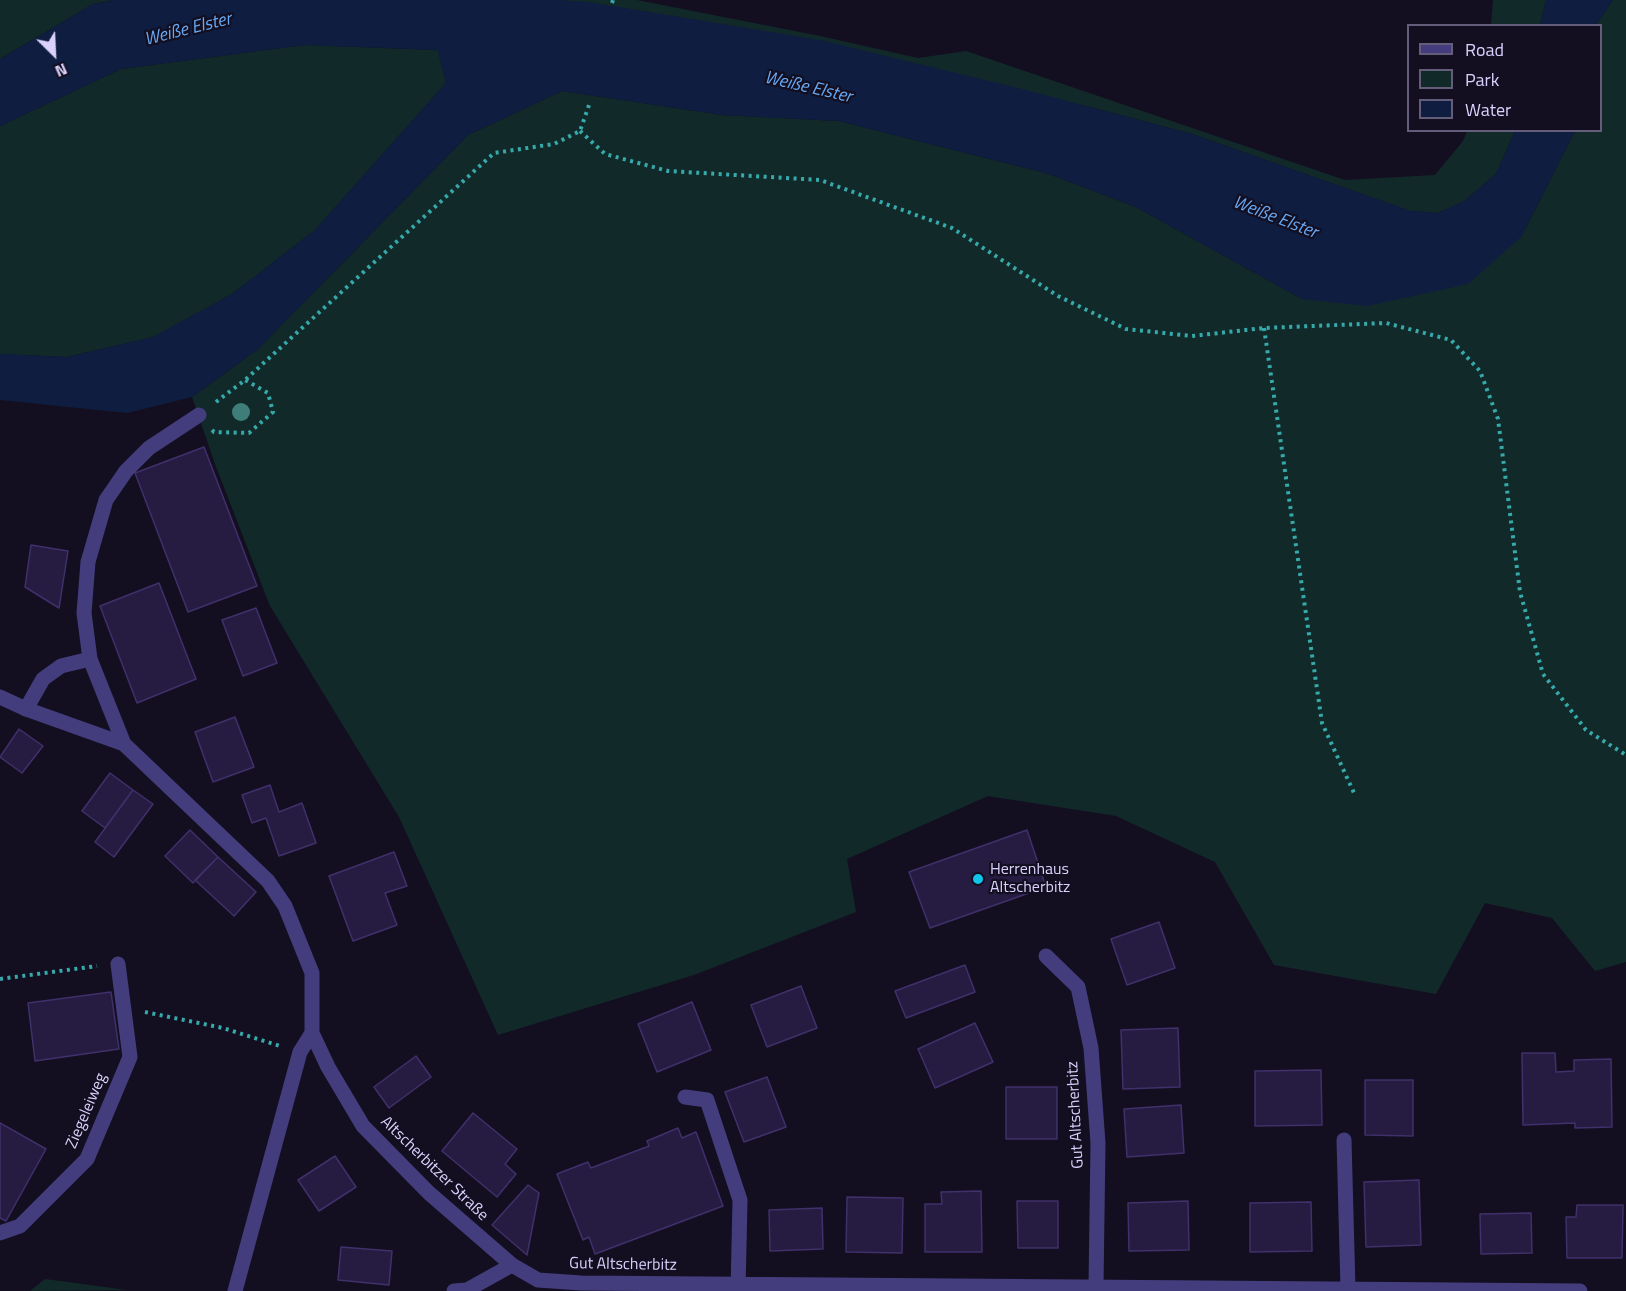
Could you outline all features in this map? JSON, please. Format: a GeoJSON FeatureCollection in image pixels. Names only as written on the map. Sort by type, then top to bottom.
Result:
{"type":"FeatureCollection","features":[{"type":"Feature","properties":{"kind":"street","name":"Altscherbitzer Straße"},"geometry":{"type":"LineString","coordinates":[[124,744],[90,659],[84,613],[88,562],[106,500],[126,471],[149,448],[199,415]]}},
{"type":"Feature","properties":{"kind":"street"},"geometry":{"type":"LineString","coordinates":[[26,709],[43,679],[61,666],[90,659]]}},
{"type":"Feature","properties":{"kind":"street","name":"Altscherbitzer Straße"},"geometry":{"type":"LineString","coordinates":[[0,697],[26,709],[124,744],[268,881],[285,906],[312,972],[312,1033],[328,1068],[363,1126],[429,1193],[512,1265]]}},
{"type":"Feature","properties":{"kind":"street","name":"Gut Altscherbitz"},"geometry":{"type":"LineString","coordinates":[[1046,956],[1078,987],[1091,1048],[1098,1143],[1096,1287]]}},
{"type":"Feature","properties":{"kind":"street","name":"Ziegeleiweg"},"geometry":{"type":"LineString","coordinates":[[0,1233],[20,1226],[87,1159],[130,1057],[118,964]]}},
{"type":"Feature","properties":{"kind":"street"},"geometry":{"type":"LineString","coordinates":[[235,1291],[300,1052],[312,1033]]}},
{"type":"Feature","properties":{"kind":"street"},"geometry":{"type":"LineString","coordinates":[[685,1097],[707,1100],[740,1200],[738,1288]]}},
{"type":"Feature","properties":{"kind":"street"},"geometry":{"type":"LineString","coordinates":[[1344,1140],[1348,1289]]}},
{"type":"Feature","properties":{"kind":"street"},"geometry":{"type":"LineString","coordinates":[[454,1291],[467,1290],[512,1265]]}},
{"type":"Feature","properties":{"kind":"street","name":"Gut Altscherbitz"},"geometry":{"type":"LineString","coordinates":[[512,1265],[538,1281],[738,1288],[1096,1287],[1580,1291]]}},
{"type":"Feature","properties":{"kind":"path"},"geometry":{"type":"LineString","coordinates":[[245,380],[268,393],[273,412],[249,434],[213,432],[199,415],[245,380],[494,153],[554,144],[580,131],[589,105]]}},
{"type":"Feature","properties":{"kind":"path"},"geometry":{"type":"LineString","coordinates":[[580,131],[605,154],[668,171],[820,180],[952,228],[1058,296],[1126,328],[1192,336],[1264,328],[1386,322],[1451,340],[1480,371],[1498,419],[1520,592],[1543,674],[1586,730],[1626,755]]}},
{"type":"Feature","properties":{"kind":"path"},"geometry":{"type":"LineString","coordinates":[[1264,328],[1322,723],[1354,793]]}},
{"type":"Feature","properties":{"kind":"path"},"geometry":{"type":"LineString","coordinates":[[0,979],[118,964]]}},
{"type":"Feature","properties":{"kind":"path"},"geometry":{"type":"LineString","coordinates":[[123,1007],[223,1028],[300,1052]]}},
{"type":"Feature","properties":{"kind":"green space"},"geometry":{"type":"Polygon","coordinates":[[[0,0],[114,0],[93,4],[0,59],[0,0]]]}},
{"type":"Feature","properties":{"kind":"green space"},"geometry":{"type":"Polygon","coordinates":[[[558,0],[637,0],[918,58],[966,51],[1345,180],[1435,175],[1463,141],[1467,132],[1515,132],[1496,174],[1463,202],[1438,213],[1410,211],[1192,134],[1086,106],[558,0]]]}},
{"type":"Feature","properties":{"kind":"green space"},"geometry":{"type":"Polygon","coordinates":[[[1493,0],[1546,0],[1540,24],[1491,24],[1493,0]]]}},
{"type":"Feature","properties":{"kind":"green space"},"geometry":{"type":"Polygon","coordinates":[[[1613,0],[1626,0],[1626,962],[1595,971],[1552,918],[1485,903],[1436,994],[1274,965],[1215,862],[1116,816],[988,796],[847,859],[856,912],[694,975],[498,1035],[399,817],[270,606],[215,464],[192,397],[258,349],[468,135],[562,91],[722,115],[839,121],[1049,174],[1136,207],[1302,299],[1521,237],[1574,132],[1602,132],[1602,24],[1597,24],[1613,0]]]}},
{"type":"Feature","properties":{"kind":"green space"},"geometry":{"type":"Polygon","coordinates":[[[304,45],[438,50],[446,83],[315,230],[232,294],[154,337],[67,357],[0,354],[0,126],[121,69],[304,45]]]}},
{"type":"Feature","properties":{"kind":"green space"},"geometry":{"type":"Polygon","coordinates":[[[45,1279],[127,1290],[30,1291],[45,1279]]]}},
{"type":"Feature","properties":{"kind":"water","name":"Weiße Elster"},"geometry":{"type":"Polygon","coordinates":[[[115,0],[558,0],[588,2],[820,40],[1018,88],[1192,134],[1411,211],[1438,213],[1463,202],[1496,174],[1515,132],[1574,132],[1521,237],[1468,284],[1367,306],[1302,299],[1136,207],[1049,174],[839,121],[722,115],[562,91],[468,135],[258,349],[192,397],[127,413],[0,400],[0,354],[67,357],[153,337],[232,294],[315,230],[446,83],[438,50],[304,45],[121,69],[0,126],[0,59],[93,4],[115,0]]]}},
{"type":"Feature","properties":{"kind":"water"},"geometry":{"type":"Polygon","coordinates":[[[1546,0],[1613,0],[1597,24],[1540,24],[1546,0]]]}},
{"type":"Feature","properties":{"kind":"building"},"geometry":{"type":"Polygon","coordinates":[[[204,447],[257,586],[188,612],[135,473],[204,447]]]}},
{"type":"Feature","properties":{"kind":"building"},"geometry":{"type":"Polygon","coordinates":[[[31,545],[68,551],[59,608],[25,587],[31,545]]]}},
{"type":"Feature","properties":{"kind":"building"},"geometry":{"type":"Polygon","coordinates":[[[159,583],[196,679],[137,703],[100,606],[159,583]]]}},
{"type":"Feature","properties":{"kind":"building"},"geometry":{"type":"Polygon","coordinates":[[[256,608],[277,663],[243,676],[222,620],[256,608]]]}},
{"type":"Feature","properties":{"kind":"building"},"geometry":{"type":"Polygon","coordinates":[[[235,717],[254,767],[213,782],[195,732],[235,717]]]}},
{"type":"Feature","properties":{"kind":"building"},"geometry":{"type":"Polygon","coordinates":[[[19,729],[43,746],[22,773],[0,757],[19,729]]]}},
{"type":"Feature","properties":{"kind":"building"},"geometry":{"type":"Polygon","coordinates":[[[110,773],[133,790],[105,828],[82,811],[110,773]]]}},
{"type":"Feature","properties":{"kind":"building"},"geometry":{"type":"Polygon","coordinates":[[[270,785],[279,812],[302,803],[316,843],[279,856],[266,818],[252,823],[242,795],[270,785]]]}},
{"type":"Feature","properties":{"kind":"building"},"geometry":{"type":"Polygon","coordinates":[[[133,790],[153,804],[114,857],[95,842],[133,790]]]}},
{"type":"Feature","properties":{"kind":"building"},"geometry":{"type":"Polygon","coordinates":[[[190,830],[218,857],[193,883],[165,856],[190,830]]]}},
{"type":"Feature","properties":{"kind":"building","name":"Herrenhaus Altscherbitz"},"geometry":{"type":"Polygon","coordinates":[[[1027,830],[1046,887],[930,928],[909,872],[1027,830]]]}},
{"type":"Feature","properties":{"kind":"building"},"geometry":{"type":"Polygon","coordinates":[[[394,852],[407,886],[385,893],[397,925],[353,941],[329,876],[394,852]]]}},
{"type":"Feature","properties":{"kind":"building"},"geometry":{"type":"Polygon","coordinates":[[[218,857],[256,892],[234,916],[195,880],[218,857]]]}},
{"type":"Feature","properties":{"kind":"building"},"geometry":{"type":"Polygon","coordinates":[[[1159,922],[1175,968],[1127,985],[1111,939],[1159,922]]]}},
{"type":"Feature","properties":{"kind":"building"},"geometry":{"type":"Polygon","coordinates":[[[965,965],[975,992],[906,1018],[895,991],[965,965]]]}},
{"type":"Feature","properties":{"kind":"building"},"geometry":{"type":"Polygon","coordinates":[[[801,986],[817,1028],[767,1047],[751,1005],[801,986]]]}},
{"type":"Feature","properties":{"kind":"building"},"geometry":{"type":"Polygon","coordinates":[[[111,992],[119,1049],[35,1061],[28,1003],[111,992]]]}},
{"type":"Feature","properties":{"kind":"building"},"geometry":{"type":"Polygon","coordinates":[[[692,1002],[711,1050],[657,1072],[638,1024],[692,1002]]]}},
{"type":"Feature","properties":{"kind":"building"},"geometry":{"type":"Polygon","coordinates":[[[975,1023],[993,1062],[935,1088],[918,1049],[975,1023]]]}},
{"type":"Feature","properties":{"kind":"building"},"geometry":{"type":"Polygon","coordinates":[[[1178,1028],[1180,1087],[1123,1089],[1121,1030],[1178,1028]]]}},
{"type":"Feature","properties":{"kind":"building"},"geometry":{"type":"Polygon","coordinates":[[[1522,1053],[1555,1053],[1556,1072],[1574,1071],[1574,1060],[1611,1059],[1612,1127],[1575,1128],[1575,1123],[1523,1125],[1522,1053]]]}},
{"type":"Feature","properties":{"kind":"building"},"geometry":{"type":"Polygon","coordinates":[[[416,1056],[431,1077],[389,1108],[374,1087],[416,1056]]]}},
{"type":"Feature","properties":{"kind":"building"},"geometry":{"type":"Polygon","coordinates":[[[1321,1070],[1322,1125],[1255,1126],[1255,1071],[1321,1070]]]}},
{"type":"Feature","properties":{"kind":"building"},"geometry":{"type":"Polygon","coordinates":[[[767,1077],[786,1127],[744,1142],[725,1092],[767,1077]]]}},
{"type":"Feature","properties":{"kind":"building"},"geometry":{"type":"Polygon","coordinates":[[[1365,1080],[1413,1080],[1413,1136],[1365,1135],[1365,1080]]]}},
{"type":"Feature","properties":{"kind":"building"},"geometry":{"type":"Polygon","coordinates":[[[1006,1087],[1057,1087],[1057,1139],[1006,1139],[1006,1087]]]}},
{"type":"Feature","properties":{"kind":"building"},"geometry":{"type":"Polygon","coordinates":[[[1181,1105],[1184,1153],[1127,1157],[1124,1109],[1181,1105]]]}},
{"type":"Feature","properties":{"kind":"building"},"geometry":{"type":"Polygon","coordinates":[[[473,1113],[517,1149],[505,1164],[516,1174],[497,1197],[442,1151],[473,1113]]]}},
{"type":"Feature","properties":{"kind":"building"},"geometry":{"type":"Polygon","coordinates":[[[0,1123],[46,1149],[6,1221],[0,1218],[0,1123]]]}},
{"type":"Feature","properties":{"kind":"building"},"geometry":{"type":"Polygon","coordinates":[[[678,1128],[682,1138],[696,1132],[723,1206],[595,1254],[589,1237],[583,1240],[557,1174],[588,1162],[591,1168],[649,1146],[647,1141],[678,1128]]]}},
{"type":"Feature","properties":{"kind":"building"},"geometry":{"type":"Polygon","coordinates":[[[335,1156],[356,1187],[319,1211],[298,1180],[335,1156]]]}},
{"type":"Feature","properties":{"kind":"building"},"geometry":{"type":"Polygon","coordinates":[[[1419,1180],[1421,1245],[1366,1247],[1364,1182],[1419,1180]]]}},
{"type":"Feature","properties":{"kind":"building"},"geometry":{"type":"Polygon","coordinates":[[[528,1185],[539,1193],[527,1255],[492,1225],[528,1185]]]}},
{"type":"Feature","properties":{"kind":"building"},"geometry":{"type":"Polygon","coordinates":[[[981,1191],[982,1252],[925,1252],[925,1204],[942,1204],[941,1192],[981,1191]]]}},
{"type":"Feature","properties":{"kind":"building"},"geometry":{"type":"Polygon","coordinates":[[[847,1197],[903,1198],[902,1253],[846,1252],[847,1197]]]}},
{"type":"Feature","properties":{"kind":"building"},"geometry":{"type":"Polygon","coordinates":[[[1017,1201],[1058,1201],[1058,1248],[1018,1248],[1017,1201]]]}},
{"type":"Feature","properties":{"kind":"building"},"geometry":{"type":"Polygon","coordinates":[[[1188,1201],[1189,1250],[1129,1251],[1128,1203],[1188,1201]]]}},
{"type":"Feature","properties":{"kind":"building"},"geometry":{"type":"Polygon","coordinates":[[[1311,1202],[1312,1251],[1250,1252],[1250,1203],[1311,1202]]]}},
{"type":"Feature","properties":{"kind":"building"},"geometry":{"type":"Polygon","coordinates":[[[1577,1205],[1623,1205],[1622,1258],[1567,1258],[1566,1217],[1576,1217],[1577,1205]]]}},
{"type":"Feature","properties":{"kind":"building"},"geometry":{"type":"Polygon","coordinates":[[[822,1208],[823,1249],[770,1251],[769,1210],[822,1208]]]}},
{"type":"Feature","properties":{"kind":"building"},"geometry":{"type":"Polygon","coordinates":[[[1531,1213],[1532,1253],[1481,1254],[1480,1214],[1531,1213]]]}},
{"type":"Feature","properties":{"kind":"building"},"geometry":{"type":"Polygon","coordinates":[[[341,1247],[392,1251],[389,1285],[338,1280],[341,1247]]]}},
{"type":"Feature","properties":{"kind":"place","name":"Herrenhaus Altscherbitz"},"geometry":{"type":"Point","coordinates":[978,879]}}]}
